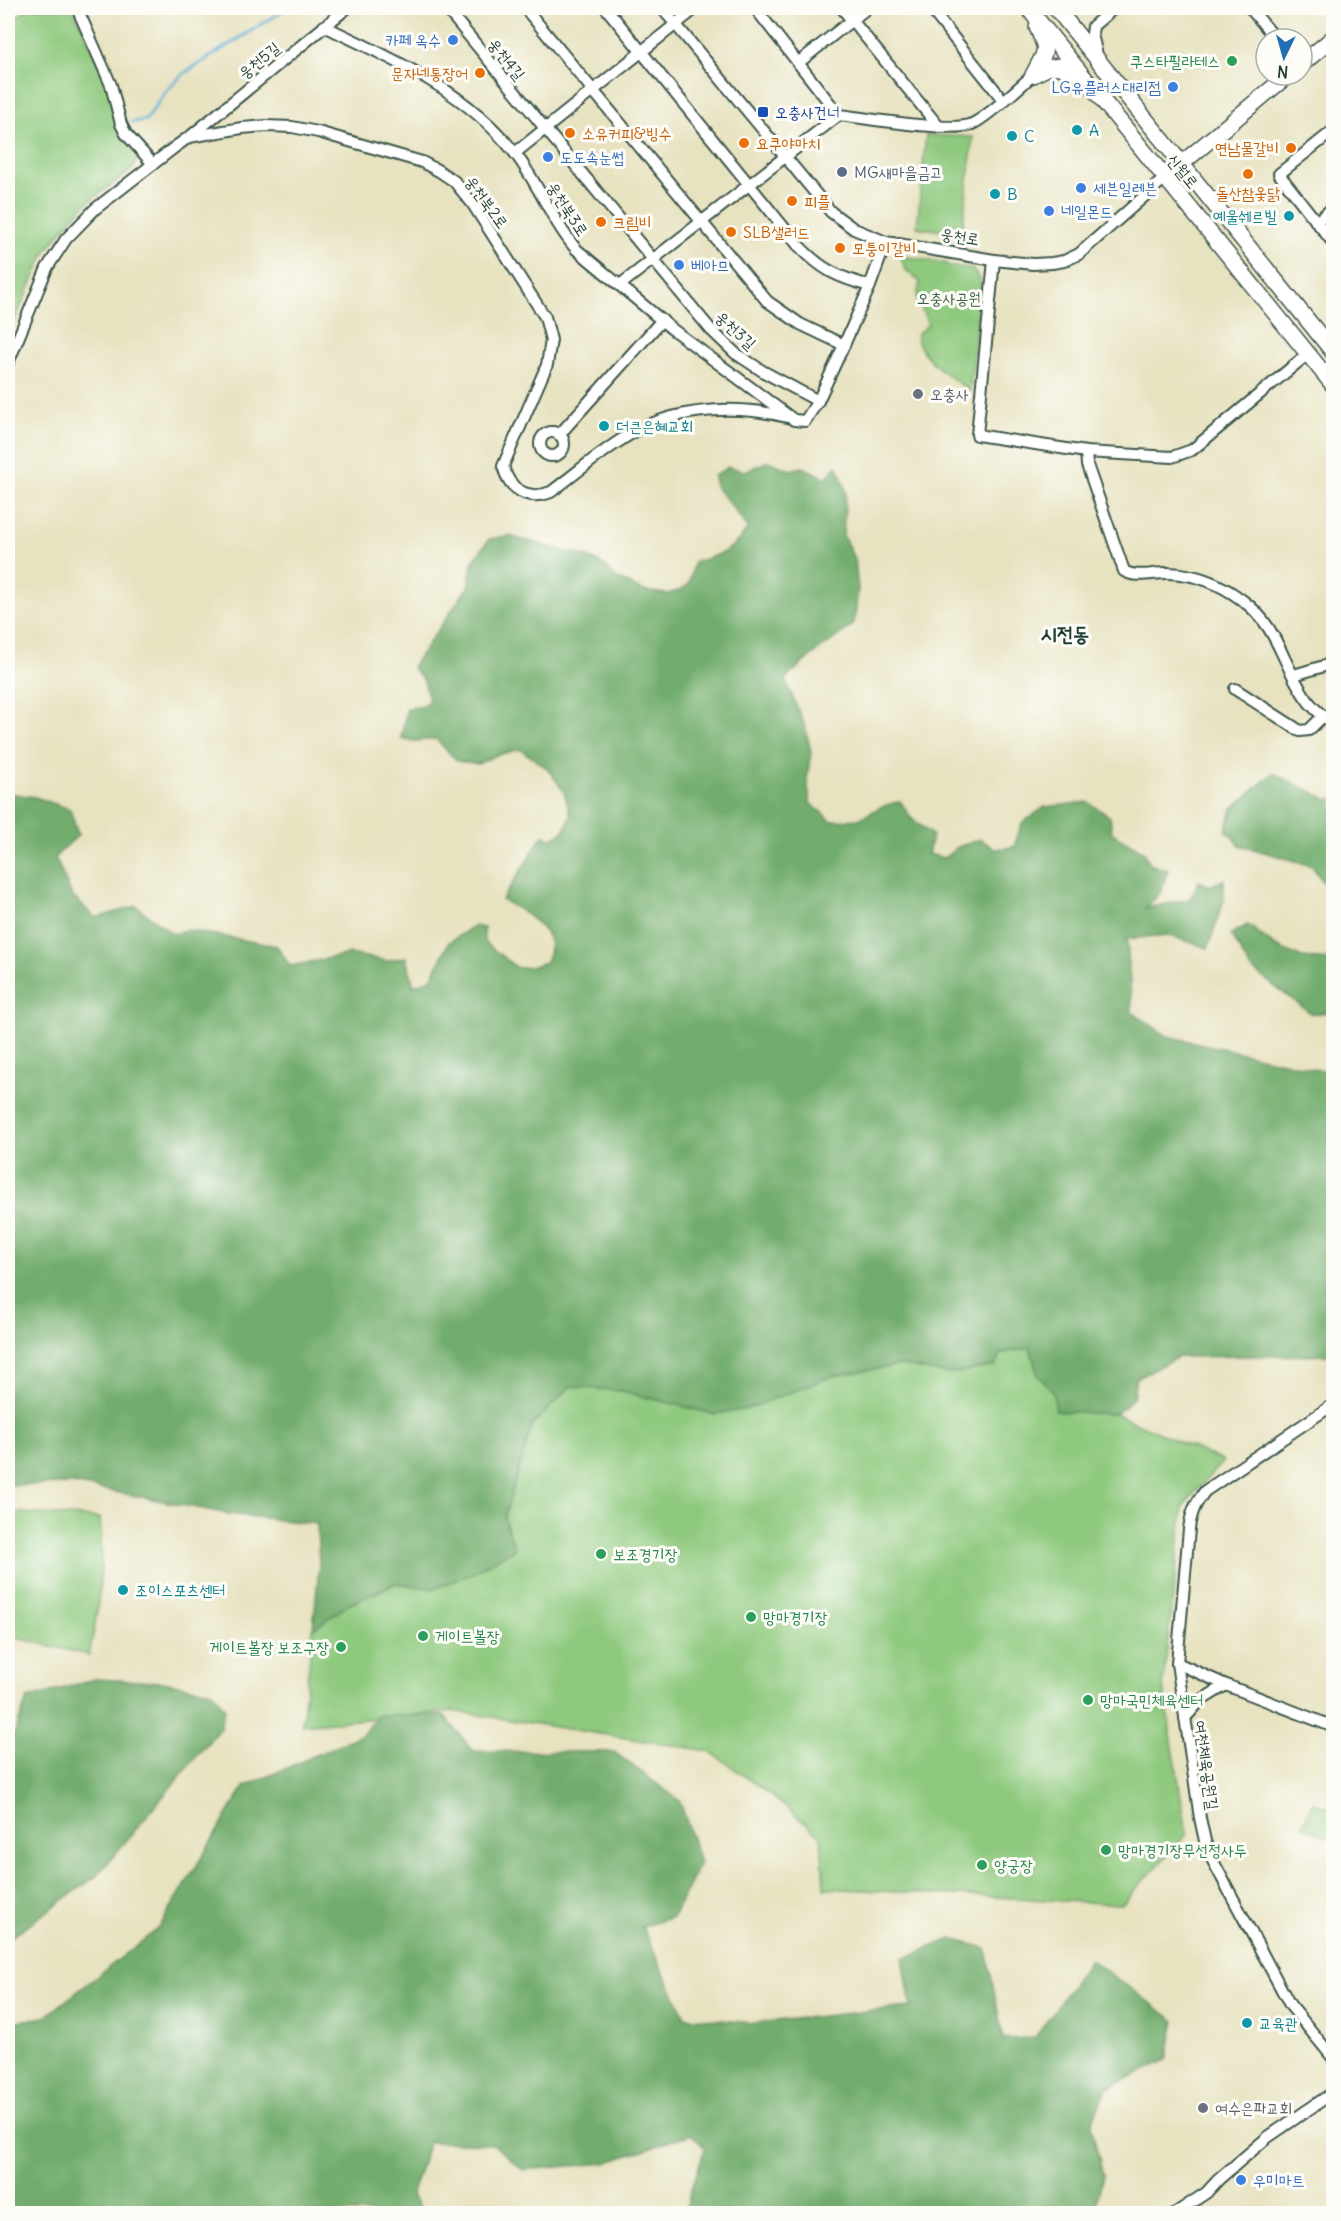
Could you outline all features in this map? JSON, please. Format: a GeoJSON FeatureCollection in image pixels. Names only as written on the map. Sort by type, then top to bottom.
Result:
{"type":"FeatureCollection","features":[{"type":"Feature","properties":{"kind":"street"},"geometry":{"type":"LineString","coordinates":[[77,8],[111,85],[121,124],[126,134],[153,164]]}},
{"type":"Feature","properties":{"kind":"street","name":"웅천5길"},"geometry":{"type":"LineString","coordinates":[[189,137],[347,8]]}},
{"type":"Feature","properties":{"kind":"street","name":"웅천4길"},"geometry":{"type":"LineString","coordinates":[[446,8],[545,129]]}},
{"type":"Feature","properties":{"kind":"street"},"geometry":{"type":"LineString","coordinates":[[525,8],[766,301],[800,324],[844,345]]}},
{"type":"Feature","properties":{"kind":"street"},"geometry":{"type":"LineString","coordinates":[[606,8],[749,186],[812,260],[841,278],[870,286]]}},
{"type":"Feature","properties":{"kind":"street","name":"웅천로"},"geometry":{"type":"LineString","coordinates":[[662,8],[785,158],[831,212],[842,221],[886,242],[994,260],[1043,264],[1073,257],[1274,87]]}},
{"type":"Feature","properties":{"kind":"street"},"geometry":{"type":"LineString","coordinates":[[515,153],[696,8]]}},
{"type":"Feature","properties":{"kind":"street"},"geometry":{"type":"LineString","coordinates":[[754,8],[839,115],[951,128],[971,125],[1033,75],[1047,68],[1060,66],[1103,98]]}},
{"type":"Feature","properties":{"kind":"street"},"geometry":{"type":"LineString","coordinates":[[842,8],[939,127]]}},
{"type":"Feature","properties":{"kind":"street"},"geometry":{"type":"LineString","coordinates":[[798,63],[867,8]]}},
{"type":"Feature","properties":{"kind":"street"},"geometry":{"type":"LineString","coordinates":[[930,8],[1003,100]]}},
{"type":"Feature","properties":{"kind":"street"},"geometry":{"type":"LineString","coordinates":[[1028,8],[1046,47],[1044,56],[1033,75]]}},
{"type":"Feature","properties":{"kind":"street","name":"신월로"},"geometry":{"type":"LineString","coordinates":[[1028,8],[1334,386]]}},
{"type":"Feature","properties":{"kind":"street","name":"신월로"},"geometry":{"type":"LineString","coordinates":[[1056,8],[1334,354]]}},
{"type":"Feature","properties":{"kind":"street"},"geometry":{"type":"LineString","coordinates":[[1097,58],[1092,34],[1093,26],[1114,8]]}},
{"type":"Feature","properties":{"kind":"street"},"geometry":{"type":"LineString","coordinates":[[1250,8],[1266,27]]}},
{"type":"Feature","properties":{"kind":"street","name":"웅천북3로"},"geometry":{"type":"LineString","coordinates":[[324,26],[432,80],[455,95],[495,131],[515,153],[563,234],[576,249],[662,320],[788,417]]}},
{"type":"Feature","properties":{"kind":"street"},"geometry":{"type":"LineString","coordinates":[[1314,54],[1334,37]]}},
{"type":"Feature","properties":{"kind":"street"},"geometry":{"type":"LineString","coordinates":[[620,285],[839,115]]}},
{"type":"Feature","properties":{"kind":"street","name":"웅천북2로"},"geometry":{"type":"LineString","coordinates":[[8,363],[54,255],[95,208],[189,137],[266,126],[292,127],[422,162],[439,171],[464,192],[545,317],[550,348],[547,364],[503,466],[509,484],[519,490],[542,495],[551,492],[634,432],[653,423],[677,416],[705,411],[765,411],[788,417]]}},
{"type":"Feature","properties":{"kind":"street","name":"웅천3길"},"geometry":{"type":"LineString","coordinates":[[545,129],[711,330],[735,353],[764,372],[818,401]]}},
{"type":"Feature","properties":{"kind":"street"},"geometry":{"type":"LineString","coordinates":[[1334,130],[1279,174],[1334,244]]}},
{"type":"Feature","properties":{"kind":"street"},"geometry":{"type":"LineString","coordinates":[[1316,222],[1334,207]]}},
{"type":"Feature","properties":{"kind":"street"},"geometry":{"type":"LineString","coordinates":[[788,417],[798,422],[805,421],[818,401],[870,286],[886,242]]}},
{"type":"Feature","properties":{"kind":"street"},"geometry":{"type":"LineString","coordinates":[[994,260],[977,435],[1086,452],[1181,456],[1192,450],[1309,353]]}},
{"type":"Feature","properties":{"kind":"street"},"geometry":{"type":"LineString","coordinates":[[560,435],[662,320]]}},
{"type":"Feature","properties":{"kind":"street"},"geometry":{"type":"LineString","coordinates":[[735,411],[749,402],[750,393],[746,385]]}},
{"type":"Feature","properties":{"kind":"street"},"geometry":{"type":"LineString","coordinates":[[1086,452],[1087,465],[1124,571],[1132,575],[1167,573],[1187,575],[1231,592],[1250,606],[1269,626],[1306,698],[1334,724]]}},
{"type":"Feature","properties":{"kind":"street"},"geometry":{"type":"LineString","coordinates":[[1294,675],[1334,663]]}},
{"type":"Feature","properties":{"kind":"street"},"geometry":{"type":"LineString","coordinates":[[1235,689],[1300,731],[1309,730],[1323,716]]}},
{"type":"Feature","properties":{"kind":"street","name":"여천체육공원길"},"geometry":{"type":"LineString","coordinates":[[1334,1404],[1205,1491],[1196,1503],[1191,1513],[1189,1529],[1177,1663],[1205,1841],[1213,1861],[1290,2005],[1334,2059]]}},
{"type":"Feature","properties":{"kind":"street"},"geometry":{"type":"LineString","coordinates":[[1177,1663],[1226,1685],[1334,1726]]}},
{"type":"Feature","properties":{"kind":"street"},"geometry":{"type":"LineString","coordinates":[[1185,1718],[1200,1701],[1226,1685]]}},
{"type":"Feature","properties":{"kind":"street"},"geometry":{"type":"LineString","coordinates":[[1174,2214],[1206,2193],[1268,2137],[1334,2092]]}},
{"type":"Feature","properties":{"kind":"green space"},"geometry":{"type":"Polygon","coordinates":[[[29,8],[71,8],[80,22],[138,154],[133,169],[88,202],[46,251],[8,335],[8,24],[29,8]]]}},
{"type":"Feature","properties":{"kind":"green space"},"geometry":{"type":"Polygon","coordinates":[[[926,135],[973,137],[962,234],[917,227],[926,135]]]}},
{"type":"Feature","properties":{"kind":"green space","name":"오충사공원"},"geometry":{"type":"Polygon","coordinates":[[[901,256],[945,263],[950,267],[971,268],[981,281],[970,391],[937,366],[922,350],[917,334],[928,325],[917,297],[920,282],[905,269],[901,256]]]}},
{"type":"Feature","properties":{"kind":"green space"},"geometry":{"type":"Polygon","coordinates":[[[768,461],[790,470],[803,467],[826,478],[837,465],[846,490],[843,535],[855,561],[858,589],[854,624],[785,679],[805,726],[811,752],[807,778],[810,803],[832,821],[859,819],[881,807],[900,801],[911,818],[932,835],[928,854],[944,858],[958,847],[981,839],[994,849],[1014,847],[1022,823],[1045,807],[1088,802],[1110,817],[1112,833],[1144,852],[1151,865],[1168,870],[1160,893],[1146,908],[1190,899],[1199,881],[1210,886],[1224,880],[1224,900],[1208,948],[1167,935],[1127,939],[1132,1012],[1167,1036],[1318,1070],[1333,1070],[1333,1355],[1178,1357],[1136,1378],[1133,1398],[1116,1414],[1056,1411],[1053,1391],[1038,1375],[1030,1347],[1000,1354],[995,1366],[948,1374],[900,1365],[832,1376],[747,1409],[714,1414],[622,1391],[571,1386],[532,1425],[504,1518],[515,1549],[469,1575],[434,1589],[396,1583],[348,1605],[313,1629],[319,1566],[317,1524],[229,1514],[74,1484],[8,1485],[8,793],[35,797],[70,809],[78,835],[55,857],[72,896],[96,918],[136,906],[173,934],[187,930],[277,946],[290,966],[350,954],[387,961],[406,957],[414,986],[431,979],[449,942],[474,926],[484,928],[484,942],[517,968],[531,967],[546,962],[550,948],[546,933],[533,919],[502,900],[543,835],[550,839],[563,832],[571,816],[564,792],[548,769],[520,749],[494,756],[478,764],[457,761],[436,739],[413,741],[401,738],[407,708],[421,707],[429,700],[424,681],[412,667],[468,587],[472,563],[489,539],[509,536],[588,557],[604,565],[616,578],[643,591],[667,594],[681,590],[689,584],[694,562],[725,551],[737,542],[748,528],[716,488],[714,476],[728,467],[745,471],[768,461]]]}},
{"type":"Feature","properties":{"kind":"green space"},"geometry":{"type":"Polygon","coordinates":[[[1273,773],[1329,800],[1333,798],[1333,896],[1312,866],[1240,845],[1226,830],[1232,809],[1273,773]]]}},
{"type":"Feature","properties":{"kind":"green space"},"geometry":{"type":"Polygon","coordinates":[[[1248,925],[1274,945],[1302,958],[1333,960],[1333,1012],[1312,1014],[1250,968],[1231,934],[1248,925]]]}},
{"type":"Feature","properties":{"kind":"green space","name":"망마경기장"},"geometry":{"type":"Polygon","coordinates":[[[1030,1347],[1038,1375],[1053,1391],[1057,1411],[1116,1414],[1223,1461],[1183,1506],[1163,1685],[1187,1834],[1122,1904],[824,1888],[821,1836],[763,1789],[709,1751],[453,1711],[302,1725],[313,1629],[348,1605],[396,1583],[434,1589],[504,1519],[532,1425],[571,1386],[622,1391],[714,1414],[747,1409],[832,1376],[900,1365],[948,1374],[995,1366],[1000,1354],[1030,1347]]]}},
{"type":"Feature","properties":{"kind":"green space"},"geometry":{"type":"Polygon","coordinates":[[[8,1512],[100,1518],[100,1587],[89,1655],[8,1636],[8,1512]]]}},
{"type":"Feature","properties":{"kind":"green space"},"geometry":{"type":"Polygon","coordinates":[[[94,1679],[162,1682],[212,1691],[225,1709],[220,1728],[97,1876],[8,1939],[8,1744],[27,1699],[94,1679]]]}},
{"type":"Feature","properties":{"kind":"green space"},"geometry":{"type":"Polygon","coordinates":[[[377,1715],[444,1715],[473,1751],[614,1752],[680,1801],[700,1863],[673,1917],[642,1927],[685,2017],[755,2023],[911,2007],[903,1958],[951,1939],[986,1948],[1003,2039],[1035,2038],[1090,1959],[1175,2021],[1167,2060],[1106,2089],[1091,2126],[1103,2175],[1094,2213],[684,2213],[705,2148],[691,2134],[605,2163],[523,2170],[493,2144],[429,2142],[411,2196],[424,2213],[8,2213],[8,2023],[45,2017],[159,1928],[244,1787],[363,1734],[377,1715]]]}},
{"type":"Feature","properties":{"kind":"green space"},"geometry":{"type":"Polygon","coordinates":[[[1313,1802],[1333,1810],[1333,1823],[1328,1837],[1302,1826],[1313,1802]]]}},
{"type":"Feature","properties":{"kind":"waterway"},"geometry":{"type":"LineString","coordinates":[[132,122],[146,120],[166,91],[183,74],[287,8]]}},
{"type":"Feature","properties":{"kind":"place","name":"카페 옥수"},"geometry":{"type":"Point","coordinates":[453,40]}},
{"type":"Feature","properties":{"kind":"place","name":"쿠스타필라테스"},"geometry":{"type":"Point","coordinates":[1232,61]}},
{"type":"Feature","properties":{"kind":"place","name":"문자네통장어"},"geometry":{"type":"Point","coordinates":[480,73]}},
{"type":"Feature","properties":{"kind":"place","name":"LG유플러스대리점"},"geometry":{"type":"Point","coordinates":[1173,87]}},
{"type":"Feature","properties":{"kind":"place","name":"오충사건너"},"geometry":{"type":"Point","coordinates":[763,112]}},
{"type":"Feature","properties":{"kind":"place","name":"A"},"geometry":{"type":"Point","coordinates":[1077,130]}},
{"type":"Feature","properties":{"kind":"place","name":"소유커피&빙수"},"geometry":{"type":"Point","coordinates":[570,133]}},
{"type":"Feature","properties":{"kind":"place","name":"C"},"geometry":{"type":"Point","coordinates":[1012,136]}},
{"type":"Feature","properties":{"kind":"place","name":"요쿠야마치"},"geometry":{"type":"Point","coordinates":[744,143]}},
{"type":"Feature","properties":{"kind":"place","name":"연남물갈비"},"geometry":{"type":"Point","coordinates":[1291,148]}},
{"type":"Feature","properties":{"kind":"place","name":"도도속눈썹"},"geometry":{"type":"Point","coordinates":[548,157]}},
{"type":"Feature","properties":{"kind":"place","name":"MG새마을금고"},"geometry":{"type":"Point","coordinates":[842,172]}},
{"type":"Feature","properties":{"kind":"place","name":"돌산참옻닭"},"geometry":{"type":"Point","coordinates":[1248,174]}},
{"type":"Feature","properties":{"kind":"place","name":"세븐일레븐"},"geometry":{"type":"Point","coordinates":[1081,188]}},
{"type":"Feature","properties":{"kind":"place","name":"B"},"geometry":{"type":"Point","coordinates":[995,194]}},
{"type":"Feature","properties":{"kind":"place","name":"피플"},"geometry":{"type":"Point","coordinates":[792,201]}},
{"type":"Feature","properties":{"kind":"place","name":"네일몬드"},"geometry":{"type":"Point","coordinates":[1049,211]}},
{"type":"Feature","properties":{"kind":"place","name":"예울쉐르빌"},"geometry":{"type":"Point","coordinates":[1289,216]}},
{"type":"Feature","properties":{"kind":"place","name":"크림비"},"geometry":{"type":"Point","coordinates":[601,222]}},
{"type":"Feature","properties":{"kind":"place","name":"SLB샐러드"},"geometry":{"type":"Point","coordinates":[731,232]}},
{"type":"Feature","properties":{"kind":"place","name":"모퉁이갈비"},"geometry":{"type":"Point","coordinates":[840,248]}},
{"type":"Feature","properties":{"kind":"place","name":"베아므"},"geometry":{"type":"Point","coordinates":[679,265]}},
{"type":"Feature","properties":{"kind":"place","name":"오충사"},"geometry":{"type":"Point","coordinates":[918,394]}},
{"type":"Feature","properties":{"kind":"place","name":"더큰은혜교회"},"geometry":{"type":"Point","coordinates":[604,426]}},
{"type":"Feature","properties":{"kind":"place","name":"보조경기장"},"geometry":{"type":"Point","coordinates":[601,1554]}},
{"type":"Feature","properties":{"kind":"place","name":"조이스포츠센터"},"geometry":{"type":"Point","coordinates":[123,1590]}},
{"type":"Feature","properties":{"kind":"place","name":"망마경기장"},"geometry":{"type":"Point","coordinates":[751,1617]}},
{"type":"Feature","properties":{"kind":"place","name":"게이트볼장"},"geometry":{"type":"Point","coordinates":[423,1636]}},
{"type":"Feature","properties":{"kind":"place","name":"게이트볼장 보조구장"},"geometry":{"type":"Point","coordinates":[341,1647]}},
{"type":"Feature","properties":{"kind":"place","name":"망마국민체육센터"},"geometry":{"type":"Point","coordinates":[1088,1700]}},
{"type":"Feature","properties":{"kind":"place","name":"망마경기장무선정사두"},"geometry":{"type":"Point","coordinates":[1106,1850]}},
{"type":"Feature","properties":{"kind":"place","name":"양궁장"},"geometry":{"type":"Point","coordinates":[982,1865]}},
{"type":"Feature","properties":{"kind":"place","name":"교육관"},"geometry":{"type":"Point","coordinates":[1247,2023]}},
{"type":"Feature","properties":{"kind":"place","name":"여수은파교회"},"geometry":{"type":"Point","coordinates":[1203,2108]}},
{"type":"Feature","properties":{"kind":"place","name":"우미마트"},"geometry":{"type":"Point","coordinates":[1241,2180]}},
{"type":"Feature","properties":{"kind":"district","name":"시전동"},"geometry":{"type":"Point","coordinates":[1065,634]}}]}
